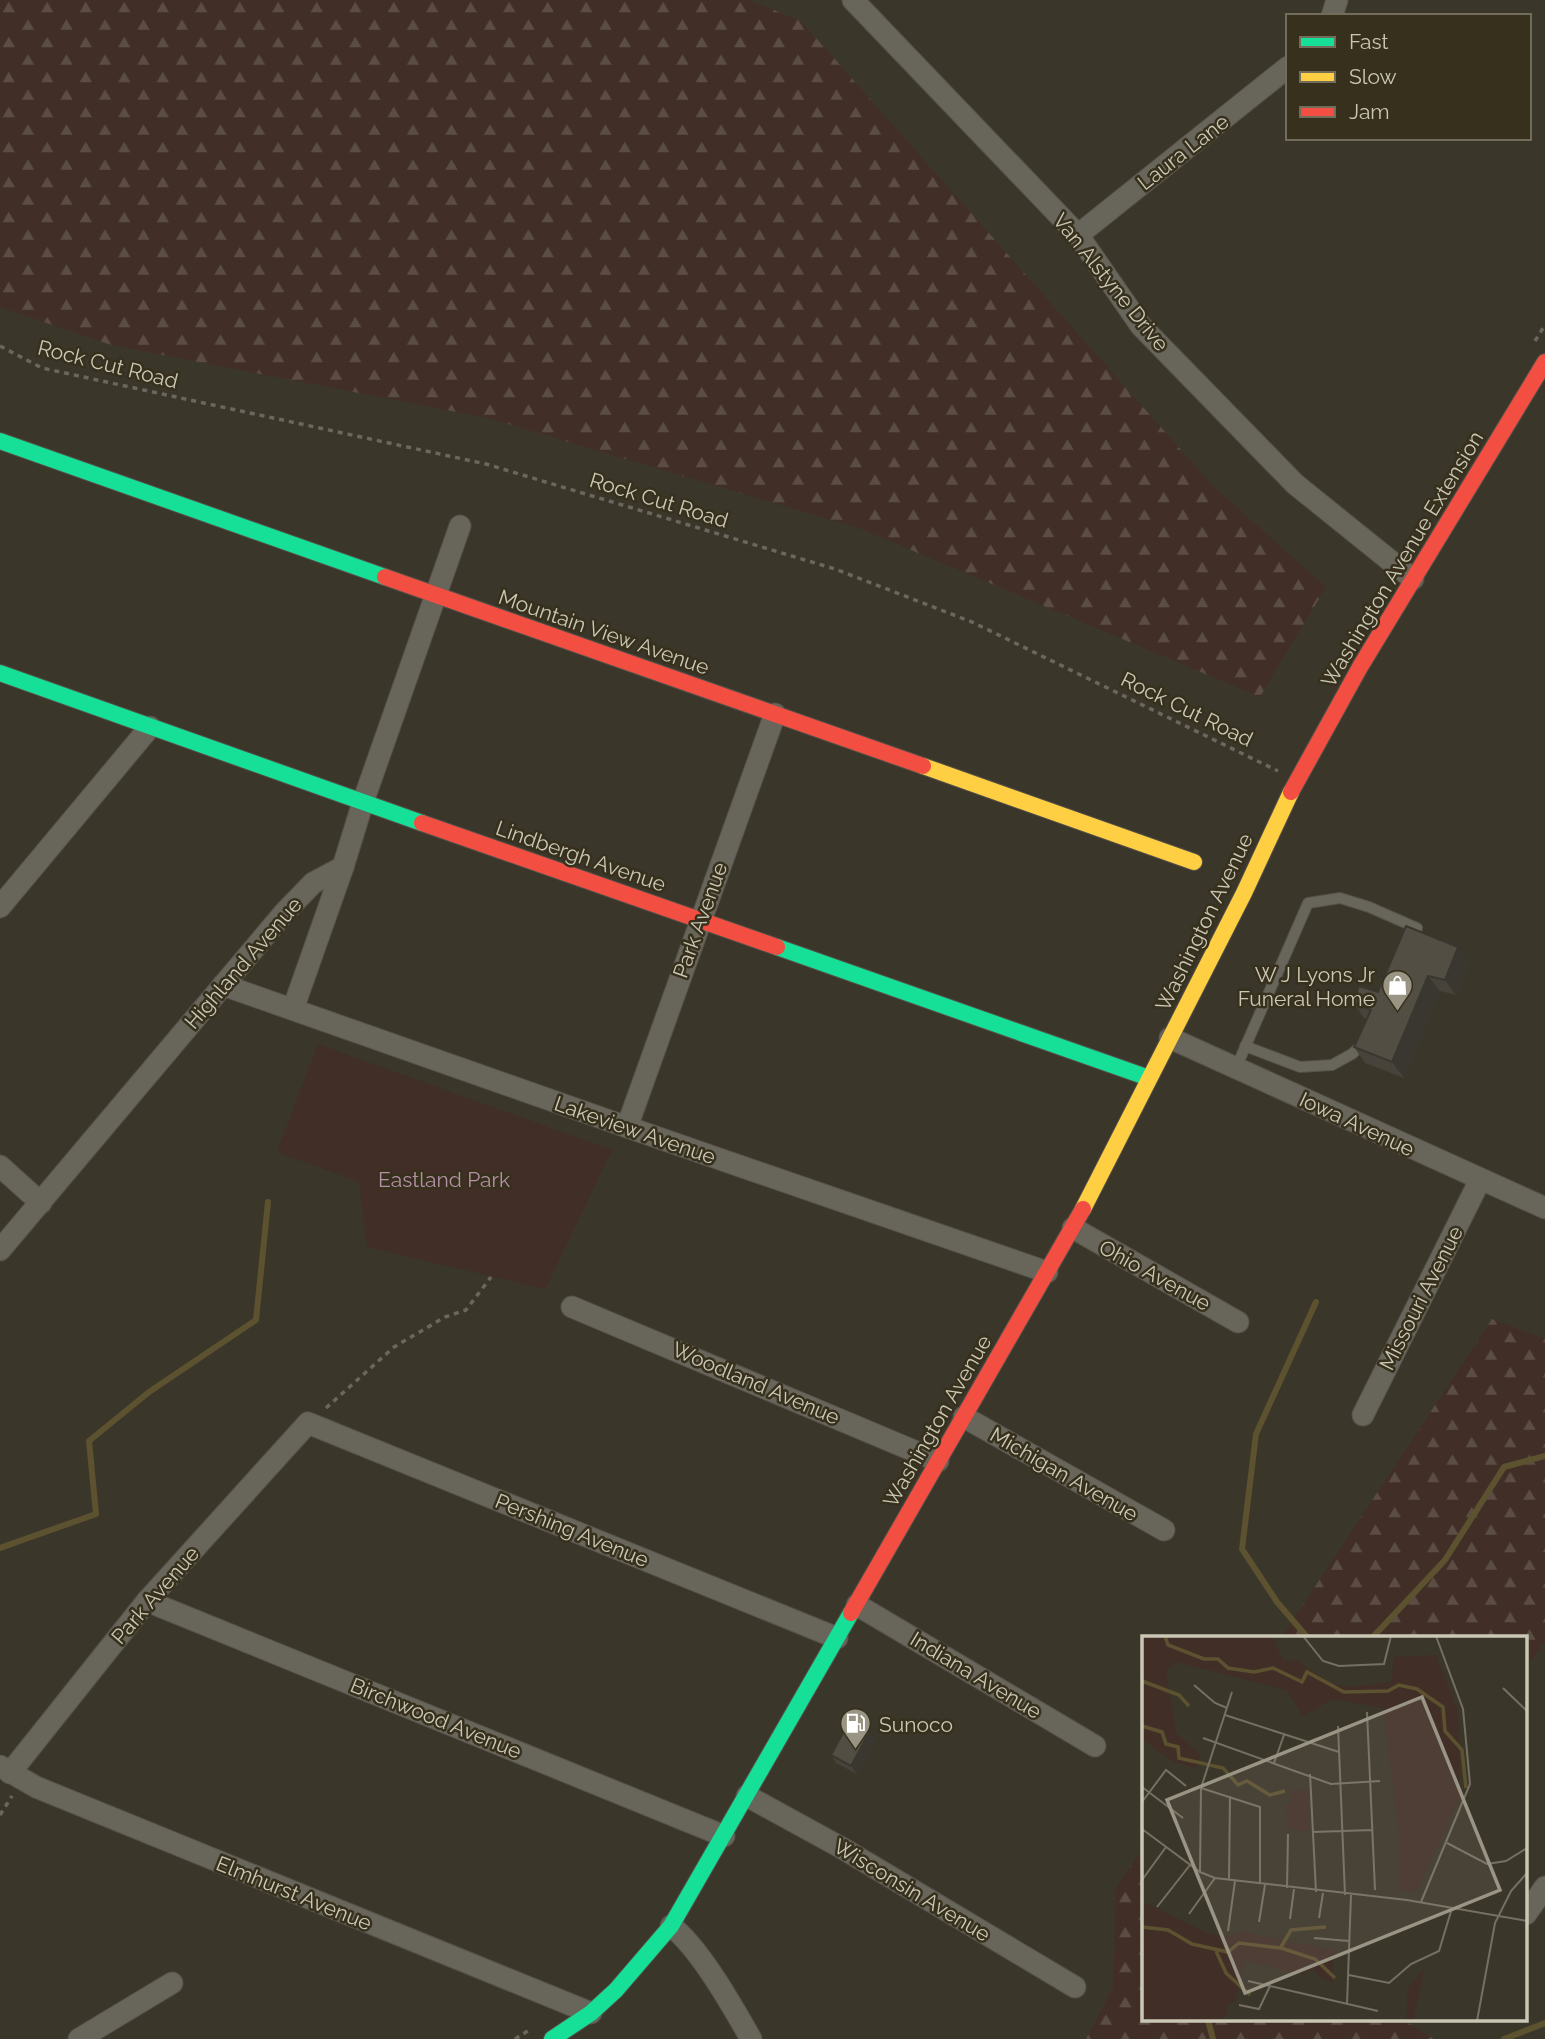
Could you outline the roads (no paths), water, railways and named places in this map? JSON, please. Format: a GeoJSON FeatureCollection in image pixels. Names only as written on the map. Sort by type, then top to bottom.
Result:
{"type":"FeatureCollection","features":[{"type":"Feature","properties":{"kind":"street","name":"Van Alstyne Drive"},"geometry":{"type":"LineString","coordinates":[[853,0],[1077,235],[1141,326],[1295,484],[1412,579]]}},
{"type":"Feature","properties":{"kind":"street","name":"Laura Lane"},"geometry":{"type":"LineString","coordinates":[[1077,235],[1286,70]]}},
{"type":"Feature","properties":{"kind":"street","name":"Washington Avenue Extension"},"geometry":{"type":"LineString","coordinates":[[1297,780],[1412,579],[1539,386],[1545,362]]}},
{"type":"Feature","properties":{"kind":"street","name":"Mountain View Avenue"},"geometry":{"type":"LineString","coordinates":[[0,441],[1194,862]]}},
{"type":"Feature","properties":{"kind":"street"},"geometry":{"type":"LineString","coordinates":[[293,1009],[460,526]]}},
{"type":"Feature","properties":{"kind":"street","name":"Lindbergh Avenue"},"geometry":{"type":"LineString","coordinates":[[0,673],[1149,1078]]}},
{"type":"Feature","properties":{"kind":"street","name":"Park Avenue"},"geometry":{"type":"LineString","coordinates":[[626,1127],[775,714]]}},
{"type":"Feature","properties":{"kind":"street"},"geometry":{"type":"LineString","coordinates":[[0,907],[150,727]]}},
{"type":"Feature","properties":{"kind":"street","name":"Washington Avenue"},"geometry":{"type":"LineString","coordinates":[[552,2039],[591,2013],[616,1990],[671,1926],[1073,1228],[1244,893],[1297,780]]}},
{"type":"Feature","properties":{"kind":"street","name":"Highland Avenue"},"geometry":{"type":"LineString","coordinates":[[0,1250],[284,913],[313,883],[343,867]]}},
{"type":"Feature","properties":{"kind":"street","name":"Lakeview Avenue"},"geometry":{"type":"LineString","coordinates":[[223,985],[1047,1272]]}},
{"type":"Feature","properties":{"kind":"street","name":"Iowa Avenue"},"geometry":{"type":"LineString","coordinates":[[1170,1038],[1545,1208]]}},
{"type":"Feature","properties":{"kind":"street"},"geometry":{"type":"LineString","coordinates":[[0,1166],[41,1203]]}},
{"type":"Feature","properties":{"kind":"street","name":"Missouri Avenue"},"geometry":{"type":"LineString","coordinates":[[1363,1415],[1480,1180]]}},
{"type":"Feature","properties":{"kind":"street","name":"Ohio Avenue"},"geometry":{"type":"LineString","coordinates":[[1073,1228],[1238,1322]]}},
{"type":"Feature","properties":{"kind":"street","name":"Woodland Avenue"},"geometry":{"type":"LineString","coordinates":[[572,1307],[938,1461]]}},
{"type":"Feature","properties":{"kind":"street","name":"Michigan Avenue"},"geometry":{"type":"LineString","coordinates":[[964,1417],[1164,1530]]}},
{"type":"Feature","properties":{"kind":"street","name":"Park Avenue"},"geometry":{"type":"LineString","coordinates":[[5,1769],[147,1601],[308,1423]]}},
{"type":"Feature","properties":{"kind":"street","name":"Pershing Avenue"},"geometry":{"type":"LineString","coordinates":[[308,1423],[837,1638]]}},
{"type":"Feature","properties":{"kind":"street","name":"Birchwood Avenue"},"geometry":{"type":"LineString","coordinates":[[147,1601],[724,1836]]}},
{"type":"Feature","properties":{"kind":"street","name":"Indiana Avenue"},"geometry":{"type":"LineString","coordinates":[[857,1605],[1095,1746]]}},
{"type":"Feature","properties":{"kind":"street","name":"Elmhurst Avenue"},"geometry":{"type":"LineString","coordinates":[[5,1769],[36,1787],[591,2013]]}},
{"type":"Feature","properties":{"kind":"street","name":"Wisconsin Avenue"},"geometry":{"type":"LineString","coordinates":[[747,1796],[842,1848],[1075,1987]]}},
{"type":"Feature","properties":{"kind":"street"},"geometry":{"type":"LineString","coordinates":[[1528,1911],[1545,1887]]}},
{"type":"Feature","properties":{"kind":"street"},"geometry":{"type":"LineString","coordinates":[[671,1926],[683,1935],[751,2039]]}},
{"type":"Feature","properties":{"kind":"street"},"geometry":{"type":"LineString","coordinates":[[79,2039],[172,1983]]}},
{"type":"Feature","properties":{"kind":"lane"},"geometry":{"type":"LineString","coordinates":[[1236,1068],[1308,902],[1340,898],[1417,928],[1407,950]]}},
{"type":"Feature","properties":{"kind":"lane"},"geometry":{"type":"LineString","coordinates":[[1245,1046],[1300,1067],[1332,1065],[1352,1054],[1366,1042],[1371,1032]]}},
{"type":"Feature","properties":{"kind":"waterway"},"geometry":{"type":"LineString","coordinates":[[0,1548],[96,1514],[89,1441],[149,1392],[256,1320],[268,1202]]}},
{"type":"Feature","properties":{"kind":"waterway"},"geometry":{"type":"LineString","coordinates":[[1306,1636],[1277,1602],[1242,1549],[1256,1434],[1316,1302]]}},
{"type":"Feature","properties":{"kind":"waterway"},"geometry":{"type":"LineString","coordinates":[[1374,1636],[1445,1560],[1504,1467],[1545,1456]]}},
{"type":"Feature","properties":{"kind":"waterway"},"geometry":{"type":"LineString","coordinates":[[1209,2022],[1213,2039]]}},
{"type":"Feature","properties":{"kind":"waterway"},"geometry":{"type":"LineString","coordinates":[[1504,2039],[1545,2023]]}},
{"type":"Feature","properties":{"kind":"place","name":"W J Lyons Jr Funeral Home"},"geometry":{"type":"Point","coordinates":[1398,1013]}},
{"type":"Feature","properties":{"kind":"place","name":"Sunoco"},"geometry":{"type":"Point","coordinates":[856,1751]}},
{"type":"Feature","properties":{"kind":"park label","name":"Eastland Park"},"geometry":{"type":"Point","coordinates":[444,1179]}}]}
